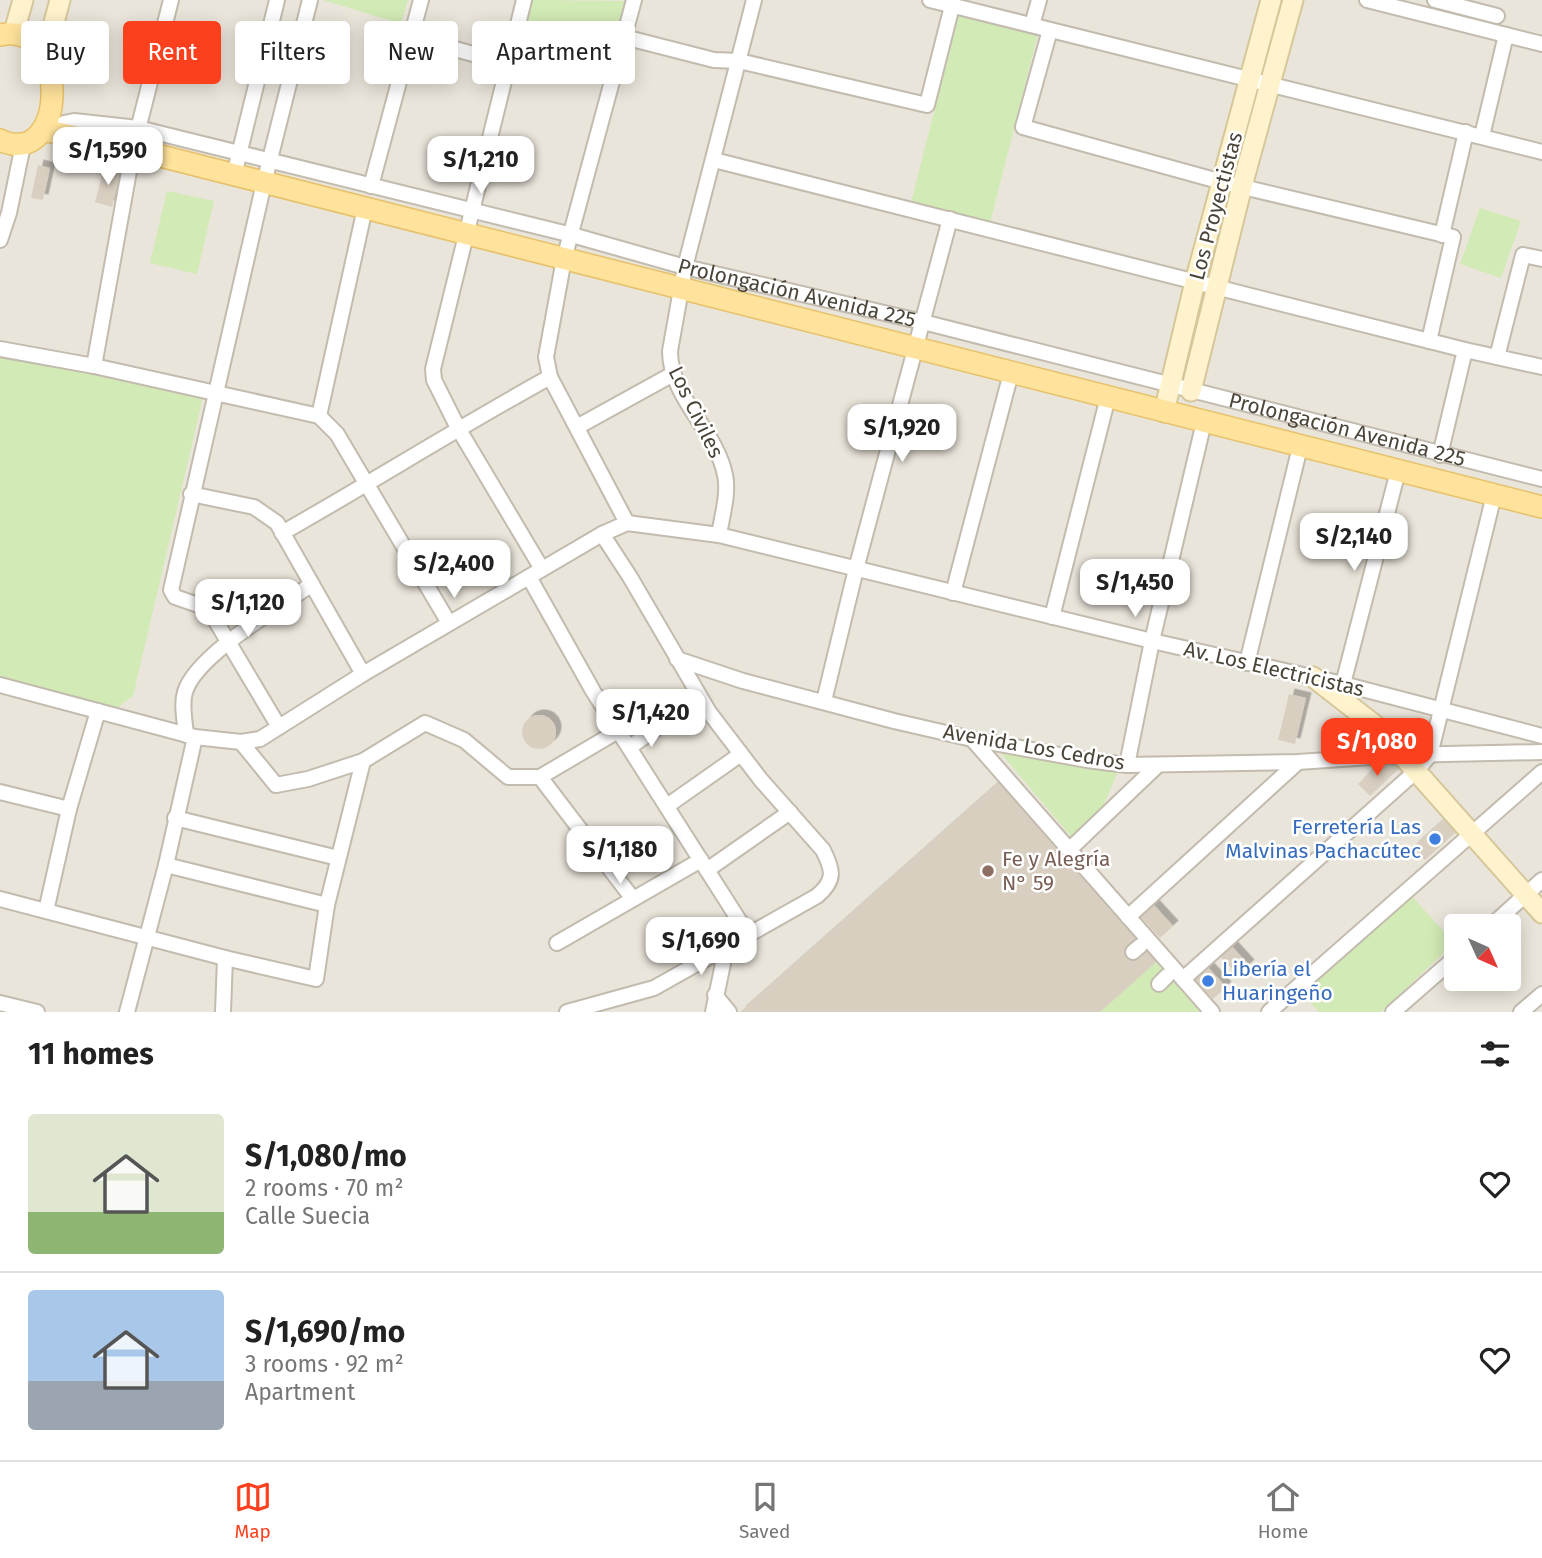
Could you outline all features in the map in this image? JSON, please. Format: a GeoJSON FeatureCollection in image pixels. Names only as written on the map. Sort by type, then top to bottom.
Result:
{"type":"FeatureCollection","features":[{"type":"Feature","properties":{"kind":"main road"},"geometry":{"type":"LineString","coordinates":[[9,145],[35,140],[48,132],[52,84]]}},
{"type":"Feature","properties":{"kind":"main road","name":"Prolongación Avenida 225"},"geometry":{"type":"LineString","coordinates":[[48,132],[133,149],[1542,507]]}},
{"type":"Feature","properties":{"kind":"street"},"geometry":{"type":"LineString","coordinates":[[7,33],[23,0]]}},
{"type":"Feature","properties":{"kind":"street"},"geometry":{"type":"LineString","coordinates":[[54,21],[60,0]]}},
{"type":"Feature","properties":{"kind":"street"},"geometry":{"type":"LineString","coordinates":[[94,366],[133,149],[171,0]]}},
{"type":"Feature","properties":{"kind":"street"},"geometry":{"type":"LineString","coordinates":[[279,727],[215,618],[204,607],[172,594],[191,494],[310,0]]}},
{"type":"Feature","properties":{"kind":"street"},"geometry":{"type":"LineString","coordinates":[[416,21],[421,0]]}},
{"type":"Feature","properties":{"kind":"street"},"geometry":{"type":"LineString","coordinates":[[519,21],[524,0]]}},
{"type":"Feature","properties":{"kind":"street"},"geometry":{"type":"LineString","coordinates":[[628,21],[634,0]]}},
{"type":"Feature","properties":{"kind":"street","name":"Los Civiles"},"geometry":{"type":"LineString","coordinates":[[719,535],[726,489],[725,474],[709,435],[679,389],[673,374],[670,351],[685,267],[754,0]]}},
{"type":"Feature","properties":{"kind":"street"},"geometry":{"type":"LineString","coordinates":[[930,0],[1542,152]]}},
{"type":"Feature","properties":{"kind":"street"},"geometry":{"type":"LineString","coordinates":[[1032,25],[1039,0]]}},
{"type":"Feature","properties":{"kind":"street","name":"Los Proyectistas"},"geometry":{"type":"LineString","coordinates":[[1164,412],[1195,282],[1271,0]]}},
{"type":"Feature","properties":{"kind":"street"},"geometry":{"type":"LineString","coordinates":[[1191,391],[1242,186],[1293,0]]}},
{"type":"Feature","properties":{"kind":"street"},"geometry":{"type":"LineString","coordinates":[[1367,0],[1393,3],[1542,44]]}},
{"type":"Feature","properties":{"kind":"street"},"geometry":{"type":"LineString","coordinates":[[1435,0],[1497,16]]}},
{"type":"Feature","properties":{"kind":"street"},"geometry":{"type":"LineString","coordinates":[[1482,136],[1499,33],[1497,16],[1500,0]]}},
{"type":"Feature","properties":{"kind":"street"},"geometry":{"type":"LineString","coordinates":[[234,175],[274,1]]}},
{"type":"Feature","properties":{"kind":"street"},"geometry":{"type":"LineString","coordinates":[[635,40],[714,60],[739,61],[927,106],[952,6]]}},
{"type":"Feature","properties":{"kind":"street"},"geometry":{"type":"LineString","coordinates":[[1050,30],[1023,127],[1222,182],[1453,237],[1429,341]]}},
{"type":"Feature","properties":{"kind":"street"},"geometry":{"type":"LineString","coordinates":[[371,186],[399,84]]}},
{"type":"Feature","properties":{"kind":"street"},"geometry":{"type":"LineString","coordinates":[[504,84],[433,369],[434,380],[618,731],[749,936]]}},
{"type":"Feature","properties":{"kind":"street"},"geometry":{"type":"LineString","coordinates":[[0,685],[190,736],[241,742],[260,739],[449,623],[602,534],[627,523],[550,377],[546,356],[564,259],[612,84]]}},
{"type":"Feature","properties":{"kind":"street","name":"Prolongación Avenida 225"},"geometry":{"type":"LineString","coordinates":[[48,132],[74,121],[138,128],[572,235],[685,267],[923,322],[1542,479]]}},
{"type":"Feature","properties":{"kind":"street"},"geometry":{"type":"LineString","coordinates":[[1442,235],[1466,132]]}},
{"type":"Feature","properties":{"kind":"street"},"geometry":{"type":"LineString","coordinates":[[0,240],[14,191],[9,145]]}},
{"type":"Feature","properties":{"kind":"street"},"geometry":{"type":"LineString","coordinates":[[714,160],[1465,351],[1542,367]]}},
{"type":"Feature","properties":{"kind":"street"},"geometry":{"type":"LineString","coordinates":[[319,416],[365,208]]}},
{"type":"Feature","properties":{"kind":"street"},"geometry":{"type":"LineString","coordinates":[[824,701],[856,569],[950,219]]}},
{"type":"Feature","properties":{"kind":"street"},"geometry":{"type":"LineString","coordinates":[[1497,357],[1523,255],[1541,256]]}},
{"type":"Feature","properties":{"kind":"street"},"geometry":{"type":"LineString","coordinates":[[0,349],[94,366],[319,416],[337,434],[449,623]]}},
{"type":"Feature","properties":{"kind":"street"},"geometry":{"type":"LineString","coordinates":[[1440,455],[1465,351]]}},
{"type":"Feature","properties":{"kind":"street"},"geometry":{"type":"LineString","coordinates":[[953,593],[1011,373]]}},
{"type":"Feature","properties":{"kind":"street"},"geometry":{"type":"LineString","coordinates":[[577,427],[673,374]]}},
{"type":"Feature","properties":{"kind":"street"},"geometry":{"type":"LineString","coordinates":[[282,533],[458,428],[550,377]]}},
{"type":"Feature","properties":{"kind":"street"},"geometry":{"type":"LineString","coordinates":[[1052,617],[1108,397]]}},
{"type":"Feature","properties":{"kind":"street"},"geometry":{"type":"LineString","coordinates":[[1127,765],[1152,641],[1204,422]]}},
{"type":"Feature","properties":{"kind":"street"},"geometry":{"type":"LineString","coordinates":[[1247,663],[1300,447]]}},
{"type":"Feature","properties":{"kind":"street"},"geometry":{"type":"LineString","coordinates":[[1343,684],[1398,471]]}},
{"type":"Feature","properties":{"kind":"street"},"geometry":{"type":"LineString","coordinates":[[191,494],[254,507],[277,523],[363,674]]}},
{"type":"Feature","properties":{"kind":"street"},"geometry":{"type":"LineString","coordinates":[[1183,979],[1415,772],[1430,755],[1494,495]]}},
{"type":"Feature","properties":{"kind":"street","name":"Av. Los Electricistas"},"geometry":{"type":"LineString","coordinates":[[627,523],[719,535],[1152,641],[1541,732]]}},
{"type":"Feature","properties":{"kind":"street"},"geometry":{"type":"LineString","coordinates":[[567,1012],[618,1005],[654,988],[817,896],[827,888],[832,876],[823,850],[741,754],[700,697],[602,534]]}},
{"type":"Feature","properties":{"kind":"street"},"geometry":{"type":"LineString","coordinates":[[127,1012],[176,818],[190,736],[183,701],[186,690],[193,676],[229,642],[312,584]]}},
{"type":"Feature","properties":{"kind":"street","name":"Avenida Los Cedros"},"geometry":{"type":"LineString","coordinates":[[677,659],[743,681],[894,721],[972,739],[1127,765],[1298,762],[1400,755],[1542,752]]}},
{"type":"Feature","properties":{"kind":"street"},"geometry":{"type":"LineString","coordinates":[[1313,677],[1376,726],[1542,913]]}},
{"type":"Feature","properties":{"kind":"street"},"geometry":{"type":"LineString","coordinates":[[630,747],[700,697]]}},
{"type":"Feature","properties":{"kind":"street"},"geometry":{"type":"LineString","coordinates":[[46,911],[69,809],[98,711]]}},
{"type":"Feature","properties":{"kind":"street"},"geometry":{"type":"LineString","coordinates":[[241,742],[276,785],[308,779],[363,761],[425,723],[464,740],[508,777],[540,777],[618,731]]}},
{"type":"Feature","properties":{"kind":"street"},"geometry":{"type":"LineString","coordinates":[[972,739],[1212,1012]]}},
{"type":"Feature","properties":{"kind":"street"},"geometry":{"type":"LineString","coordinates":[[667,806],[741,754]]}},
{"type":"Feature","properties":{"kind":"street"},"geometry":{"type":"LineString","coordinates":[[0,899],[316,979],[327,905],[363,761]]}},
{"type":"Feature","properties":{"kind":"street"},"geometry":{"type":"LineString","coordinates":[[1128,917],[1298,762]]}},
{"type":"Feature","properties":{"kind":"street"},"geometry":{"type":"LineString","coordinates":[[1069,850],[1158,765]]}},
{"type":"Feature","properties":{"kind":"street"},"geometry":{"type":"LineString","coordinates":[[1269,1012],[1542,772]]}},
{"type":"Feature","properties":{"kind":"street"},"geometry":{"type":"LineString","coordinates":[[540,777],[633,899]]}},
{"type":"Feature","properties":{"kind":"street"},"geometry":{"type":"LineString","coordinates":[[0,792],[69,809]]}},
{"type":"Feature","properties":{"kind":"street"},"geometry":{"type":"LineString","coordinates":[[557,943],[633,899],[704,865],[790,812]]}},
{"type":"Feature","properties":{"kind":"street"},"geometry":{"type":"LineString","coordinates":[[176,818],[338,859]]}},
{"type":"Feature","properties":{"kind":"street"},"geometry":{"type":"LineString","coordinates":[[166,865],[327,905]]}},
{"type":"Feature","properties":{"kind":"street"},"geometry":{"type":"LineString","coordinates":[[1504,914],[1542,880]]}},
{"type":"Feature","properties":{"kind":"street"},"geometry":{"type":"LineString","coordinates":[[713,1012],[726,949]]}},
{"type":"Feature","properties":{"kind":"street"},"geometry":{"type":"LineString","coordinates":[[223,1012],[225,958]]}},
{"type":"Feature","properties":{"kind":"street"},"geometry":{"type":"LineString","coordinates":[[1393,1012],[1444,967]]}},
{"type":"Feature","properties":{"kind":"street"},"geometry":{"type":"LineString","coordinates":[[1521,1012],[1542,994]]}},
{"type":"Feature","properties":{"kind":"street"},"geometry":{"type":"LineString","coordinates":[[715,995],[729,1012]]}},
{"type":"Feature","properties":{"kind":"street"},"geometry":{"type":"LineString","coordinates":[[0,1003],[37,1012]]}},
{"type":"Feature","properties":{"kind":"shaded area"},"geometry":{"type":"Polygon","coordinates":[[[0,0],[1542,0],[1542,1012],[0,1012],[0,0]]]}},
{"type":"Feature","properties":{"kind":"green space"},"geometry":{"type":"Polygon","coordinates":[[[323,0],[408,0],[402,21],[391,21],[323,0]]]}},
{"type":"Feature","properties":{"kind":"green space"},"geometry":{"type":"Polygon","coordinates":[[[531,0],[626,1],[621,21],[527,21],[531,0]]]}},
{"type":"Feature","properties":{"kind":"green space"},"geometry":{"type":"Polygon","coordinates":[[[959,14],[1038,34],[990,223],[911,203],[959,14]]]}},
{"type":"Feature","properties":{"kind":"green space"},"geometry":{"type":"Polygon","coordinates":[[[167,191],[214,201],[197,274],[150,263],[167,191]]]}},
{"type":"Feature","properties":{"kind":"green space"},"geometry":{"type":"Polygon","coordinates":[[[1480,208],[1521,221],[1501,278],[1460,264],[1480,208]]]}},
{"type":"Feature","properties":{"kind":"green space"},"geometry":{"type":"Polygon","coordinates":[[[0,356],[204,393],[133,696],[117,708],[0,680],[0,356]]]}},
{"type":"Feature","properties":{"kind":"green space"},"geometry":{"type":"Polygon","coordinates":[[[999,751],[1118,772],[1097,820],[1074,840],[999,751]]]}},
{"type":"Feature","properties":{"kind":"green space"},"geometry":{"type":"Polygon","coordinates":[[[1409,893],[1444,932],[1444,952],[1381,1012],[1319,1012],[1301,992],[1409,893]]]}},
{"type":"Feature","properties":{"kind":"green space"},"geometry":{"type":"Polygon","coordinates":[[[1156,962],[1200,1012],[1100,1012],[1156,962]]]}},
{"type":"Feature","properties":{"kind":"building"},"geometry":{"type":"Polygon","coordinates":[[[38,165],[50,168],[43,200],[31,198],[38,165]]]}},
{"type":"Feature","properties":{"kind":"building"},"geometry":{"type":"Polygon","coordinates":[[[104,167],[121,171],[112,207],[95,202],[104,167]]]}},
{"type":"Feature","properties":{"kind":"building"},"geometry":{"type":"Polygon","coordinates":[[[1289,694],[1306,698],[1295,744],[1278,740],[1289,694]]]}},
{"type":"Feature","properties":{"kind":"building"},"geometry":{"type":"Polygon","coordinates":[[[539,715],[551,720],[556,732],[551,744],[539,749],[527,744],[522,732],[527,720],[539,715]]]}},
{"type":"Feature","properties":{"kind":"building"},"geometry":{"type":"Polygon","coordinates":[[[1387,764],[1400,767],[1370,796],[1358,784],[1372,770],[1387,764]]]}},
{"type":"Feature","properties":{"kind":"building","name":"Fe y Alegría N° 59"},"geometry":{"type":"Polygon","coordinates":[[[1000,781],[1156,962],[1100,1012],[740,1012],[1000,781]]]}},
{"type":"Feature","properties":{"kind":"building","name":"Ferretería Las Malvinas Pachacútec"},"geometry":{"type":"Polygon","coordinates":[[[1445,818],[1457,831],[1425,860],[1413,847],[1445,818]]]}},
{"type":"Feature","properties":{"kind":"building"},"geometry":{"type":"Polygon","coordinates":[[[1152,903],[1173,926],[1160,938],[1139,915],[1152,903]]]}},
{"type":"Feature","properties":{"kind":"building"},"geometry":{"type":"Polygon","coordinates":[[[1227,941],[1249,965],[1238,975],[1216,952],[1227,941]]]}},
{"type":"Feature","properties":{"kind":"building","name":"Libería el Huaringeño"},"geometry":{"type":"Polygon","coordinates":[[[1204,963],[1226,987],[1213,999],[1191,975],[1204,963]]]}},
{"type":"Feature","properties":{"kind":"place","name":"Ferretería Las Malvinas Pachacútec"},"geometry":{"type":"Point","coordinates":[1435,839]}},
{"type":"Feature","properties":{"kind":"place","name":"Fe y Alegría N° 59"},"geometry":{"type":"Point","coordinates":[988,871]}},
{"type":"Feature","properties":{"kind":"place","name":"Libería el Huaringeño"},"geometry":{"type":"Point","coordinates":[1208,981]}}]}
